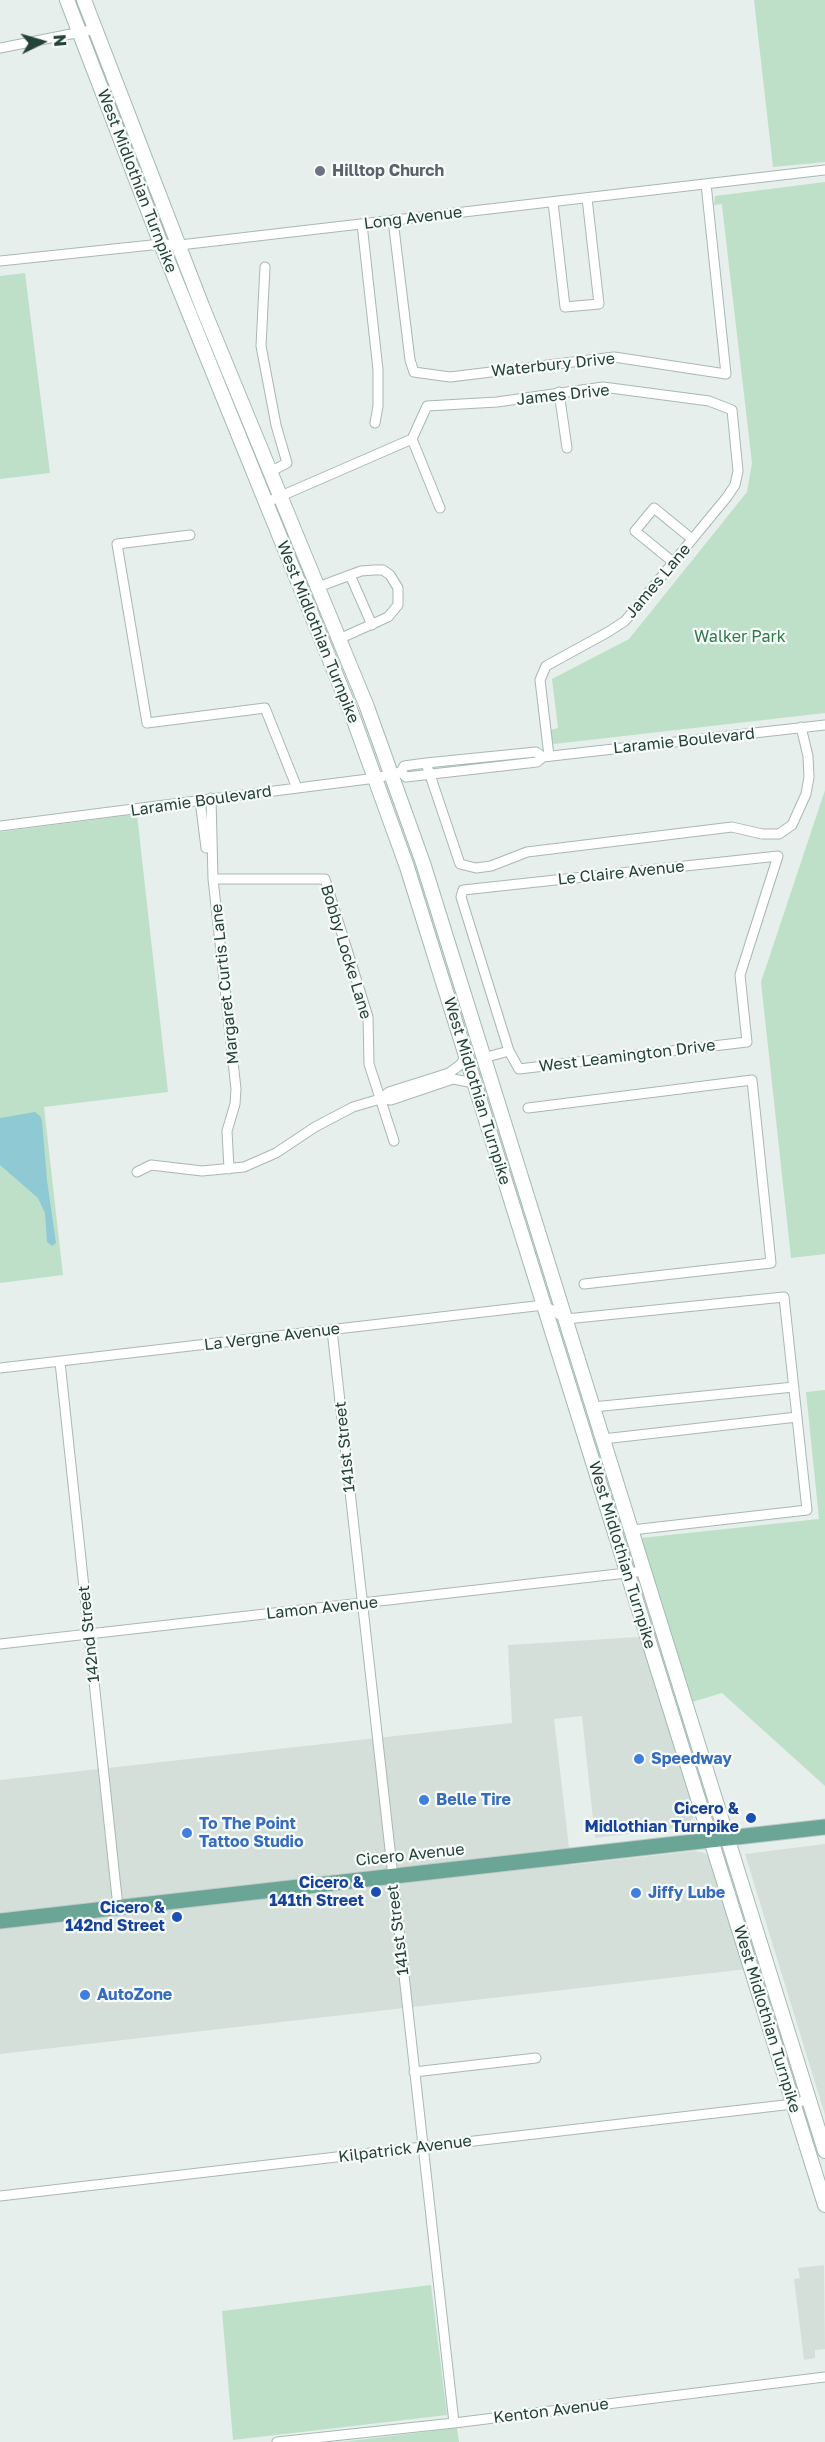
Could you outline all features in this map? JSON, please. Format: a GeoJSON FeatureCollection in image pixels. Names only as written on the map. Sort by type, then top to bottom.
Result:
{"type":"FeatureCollection","features":[{"type":"Feature","properties":{"kind":"main road","name":"West Midlothian Turnpike"},"geometry":{"type":"LineString","coordinates":[[67,0],[161,244],[351,712],[408,867],[825,2205]]}},
{"type":"Feature","properties":{"kind":"main road","name":"West Midlothian Turnpike"},"geometry":{"type":"LineString","coordinates":[[84,0],[270,472],[396,773],[825,2151]]}},
{"type":"Feature","properties":{"kind":"main road"},"geometry":{"type":"LineString","coordinates":[[468,1063],[483,1058]]}},
{"type":"Feature","properties":{"kind":"main road","name":"Cicero Avenue"},"geometry":{"type":"LineString","coordinates":[[0,1921],[825,1827]]}},
{"type":"Feature","properties":{"kind":"street"},"geometry":{"type":"LineString","coordinates":[[0,48],[96,29]]}},
{"type":"Feature","properties":{"kind":"street","name":"Long Avenue"},"geometry":{"type":"LineString","coordinates":[[0,261],[161,244],[180,245],[825,171]]}},
{"type":"Feature","properties":{"kind":"street","name":"Waterbury Drive"},"geometry":{"type":"LineString","coordinates":[[393,220],[410,360],[414,372],[450,376],[614,357],[726,374],[706,184]]}},
{"type":"Feature","properties":{"kind":"street"},"geometry":{"type":"LineString","coordinates":[[553,202],[565,307],[599,304],[587,198]]}},
{"type":"Feature","properties":{"kind":"street"},"geometry":{"type":"LineString","coordinates":[[362,224],[378,370],[378,406],[375,423]]}},
{"type":"Feature","properties":{"kind":"street"},"geometry":{"type":"LineString","coordinates":[[265,267],[261,346],[276,425],[287,463],[270,472]]}},
{"type":"Feature","properties":{"kind":"street","name":"James Drive"},"geometry":{"type":"LineString","coordinates":[[412,439],[427,406],[497,402],[603,387],[709,401],[732,410]]}},
{"type":"Feature","properties":{"kind":"street"},"geometry":{"type":"LineString","coordinates":[[559,392],[567,448]]}},
{"type":"Feature","properties":{"kind":"street","name":"James Lane"},"geometry":{"type":"LineString","coordinates":[[546,756],[540,680],[546,666],[625,621],[735,484],[738,471],[732,410]]}},
{"type":"Feature","properties":{"kind":"street"},"geometry":{"type":"LineString","coordinates":[[266,503],[412,439],[440,508]]}},
{"type":"Feature","properties":{"kind":"street"},"geometry":{"type":"LineString","coordinates":[[673,562],[635,531],[654,508],[692,539]]}},
{"type":"Feature","properties":{"kind":"street"},"geometry":{"type":"LineString","coordinates":[[190,535],[117,544],[147,723],[265,708],[297,788]]}},
{"type":"Feature","properties":{"kind":"street"},"geometry":{"type":"LineString","coordinates":[[318,587],[361,571],[383,570],[395,581],[398,588],[398,605],[395,611],[388,617],[339,639]]}},
{"type":"Feature","properties":{"kind":"street"},"geometry":{"type":"LineString","coordinates":[[350,575],[372,625]]}},
{"type":"Feature","properties":{"kind":"street","name":"Laramie Boulevard"},"geometry":{"type":"LineString","coordinates":[[396,773],[406,777],[537,762],[546,756],[825,725]]}},
{"type":"Feature","properties":{"kind":"street"},"geometry":{"type":"LineString","coordinates":[[426,763],[460,864],[476,868],[491,866],[527,852],[732,827],[762,834],[779,834],[792,825],[807,786],[808,756],[801,727]]}},
{"type":"Feature","properties":{"kind":"street","name":"Laramie Boulevard"},"geometry":{"type":"LineString","coordinates":[[0,826],[376,778],[396,773],[404,766],[426,763],[536,752],[546,756]]}},
{"type":"Feature","properties":{"kind":"street","name":"Margaret Curtis Lane"},"geometry":{"type":"LineString","coordinates":[[211,798],[213,879],[236,1089],[235,1104],[227,1131],[228,1169]]}},
{"type":"Feature","properties":{"kind":"street"},"geometry":{"type":"LineString","coordinates":[[200,800],[209,870],[213,879]]}},
{"type":"Feature","properties":{"kind":"street","name":"Le Claire Avenue"},"geometry":{"type":"LineString","coordinates":[[509,1051],[461,897],[463,890],[778,856],[740,975],[747,1042]]}},
{"type":"Feature","properties":{"kind":"street","name":"Bobby Locke Lane"},"geometry":{"type":"LineString","coordinates":[[213,879],[325,879],[368,1017],[368,1057],[380,1099]]}},
{"type":"Feature","properties":{"kind":"street","name":"West Leamington Drive"},"geometry":{"type":"LineString","coordinates":[[509,1051],[519,1070],[747,1042]]}},
{"type":"Feature","properties":{"kind":"street"},"geometry":{"type":"LineString","coordinates":[[483,1058],[509,1051]]}},
{"type":"Feature","properties":{"kind":"street"},"geometry":{"type":"LineString","coordinates":[[137,1172],[151,1165],[196,1171],[228,1169],[260,1161],[330,1117],[468,1063]]}},
{"type":"Feature","properties":{"kind":"street"},"geometry":{"type":"LineString","coordinates":[[380,1099],[391,1100],[453,1079],[474,1083]]}},
{"type":"Feature","properties":{"kind":"street"},"geometry":{"type":"LineString","coordinates":[[528,1108],[752,1080],[771,1263],[584,1284]]}},
{"type":"Feature","properties":{"kind":"street"},"geometry":{"type":"LineString","coordinates":[[380,1099],[394,1141]]}},
{"type":"Feature","properties":{"kind":"street"},"geometry":{"type":"LineString","coordinates":[[544,1305],[566,1319],[784,1296],[807,1510],[632,1530]]}},
{"type":"Feature","properties":{"kind":"street","name":"La Vergne Avenue"},"geometry":{"type":"LineString","coordinates":[[0,1368],[544,1305]]}},
{"type":"Feature","properties":{"kind":"street","name":"141st Street"},"geometry":{"type":"LineString","coordinates":[[332,1330],[454,2423]]}},
{"type":"Feature","properties":{"kind":"street","name":"142nd Street"},"geometry":{"type":"LineString","coordinates":[[60,1362],[118,1907]]}},
{"type":"Feature","properties":{"kind":"street"},"geometry":{"type":"LineString","coordinates":[[593,1407],[794,1388]]}},
{"type":"Feature","properties":{"kind":"street"},"geometry":{"type":"LineString","coordinates":[[603,1439],[797,1417]]}},
{"type":"Feature","properties":{"kind":"street","name":"Lamon Avenue"},"geometry":{"type":"LineString","coordinates":[[0,1644],[644,1571]]}},
{"type":"Feature","properties":{"kind":"street"},"geometry":{"type":"LineString","coordinates":[[414,2072],[536,2058]]}},
{"type":"Feature","properties":{"kind":"street","name":"Kilpatrick Avenue"},"geometry":{"type":"LineString","coordinates":[[0,2196],[794,2104],[809,2099]]}},
{"type":"Feature","properties":{"kind":"street","name":"Kenton Avenue"},"geometry":{"type":"LineString","coordinates":[[277,2442],[454,2423],[825,2377]]}},
{"type":"Feature","properties":{"kind":"shaded area"},"geometry":{"type":"Polygon","coordinates":[[[640,1637],[695,1807],[693,1819],[685,1827],[595,1838],[582,1716],[554,1719],[571,1865],[695,1851],[705,1853],[713,1862],[747,1969],[0,2054],[0,1780],[512,1723],[508,1645],[640,1637]]]}},
{"type":"Feature","properties":{"kind":"shaded area"},"geometry":{"type":"Polygon","coordinates":[[[825,1844],[825,2115],[745,1854],[825,1844]]]}},
{"type":"Feature","properties":{"kind":"shaded area"},"geometry":{"type":"Polygon","coordinates":[[[824,2265],[825,2349],[815,2350],[815,2358],[804,2360],[794,2279],[800,2278],[798,2268],[824,2265]]]}},
{"type":"Feature","properties":{"kind":"green space"},"geometry":{"type":"Polygon","coordinates":[[[754,0],[825,0],[825,162],[773,167],[754,0]]]}},
{"type":"Feature","properties":{"kind":"green space","name":"Walker Park"},"geometry":{"type":"Polygon","coordinates":[[[825,182],[825,713],[554,744],[551,741],[550,730],[558,728],[552,679],[629,639],[747,492],[752,463],[722,204],[714,205],[715,196],[825,182]]]}},
{"type":"Feature","properties":{"kind":"green space"},"geometry":{"type":"Polygon","coordinates":[[[25,273],[50,473],[0,479],[0,276],[25,273]]]}},
{"type":"Feature","properties":{"kind":"green space"},"geometry":{"type":"Polygon","coordinates":[[[825,790],[825,1254],[791,1258],[761,982],[825,790]]]}},
{"type":"Feature","properties":{"kind":"green space"},"geometry":{"type":"Polygon","coordinates":[[[137,814],[168,1092],[44,1107],[63,1275],[0,1283],[0,832],[137,814]]]}},
{"type":"Feature","properties":{"kind":"green space"},"geometry":{"type":"Polygon","coordinates":[[[825,1390],[825,1786],[722,1693],[692,1702],[641,1538],[819,1519],[806,1392],[825,1390]]]}},
{"type":"Feature","properties":{"kind":"green space"},"geometry":{"type":"Polygon","coordinates":[[[431,2285],[447,2415],[233,2440],[222,2311],[431,2285]]]}},
{"type":"Feature","properties":{"kind":"green space"},"geometry":{"type":"Polygon","coordinates":[[[457,2428],[459,2442],[341,2442],[457,2428]]]}},
{"type":"Feature","properties":{"kind":"water"},"geometry":{"type":"Polygon","coordinates":[[[35,1112],[42,1121],[56,1243],[52,1246],[47,1242],[45,1213],[38,1198],[0,1165],[0,1118],[35,1112]]]}},
{"type":"Feature","properties":{"kind":"place","name":"Hilltop Church"},"geometry":{"type":"Point","coordinates":[320,171]}},
{"type":"Feature","properties":{"kind":"place","name":"Speedway"},"geometry":{"type":"Point","coordinates":[639,1759]}},
{"type":"Feature","properties":{"kind":"place","name":"Belle Tire"},"geometry":{"type":"Point","coordinates":[424,1800]}},
{"type":"Feature","properties":{"kind":"place","name":"Cicero & Midlothian Turnpike"},"geometry":{"type":"Point","coordinates":[751,1818]}},
{"type":"Feature","properties":{"kind":"place","name":"To The Point Tattoo Studio"},"geometry":{"type":"Point","coordinates":[187,1833]}},
{"type":"Feature","properties":{"kind":"place","name":"Cicero & 141th Street"},"geometry":{"type":"Point","coordinates":[376,1892]}},
{"type":"Feature","properties":{"kind":"place","name":"Jiffy Lube"},"geometry":{"type":"Point","coordinates":[636,1893]}},
{"type":"Feature","properties":{"kind":"place","name":"Cicero & 142nd Street"},"geometry":{"type":"Point","coordinates":[177,1917]}},
{"type":"Feature","properties":{"kind":"place","name":"AutoZone"},"geometry":{"type":"Point","coordinates":[85,1995]}}]}
